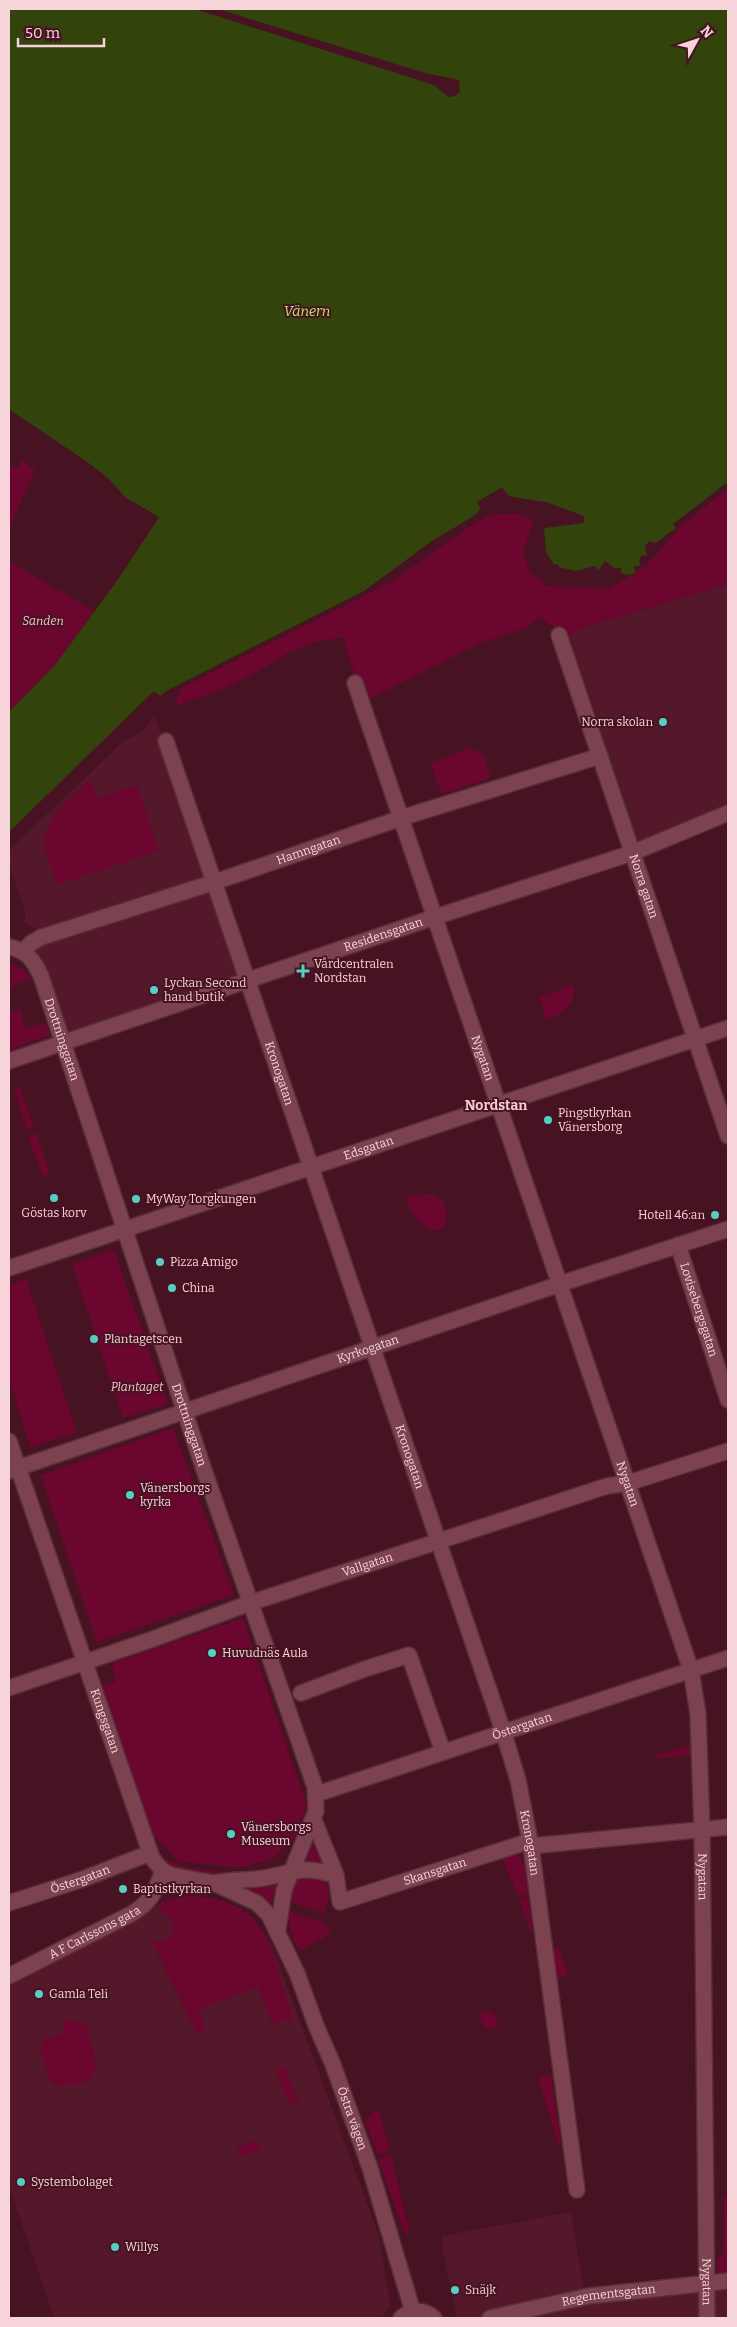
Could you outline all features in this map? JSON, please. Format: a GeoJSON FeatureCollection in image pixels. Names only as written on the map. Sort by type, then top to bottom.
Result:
{"type":"FeatureCollection","features":[{"type":"Feature","properties":{"kind":"street","name":"Norra gatan"},"geometry":{"type":"LineString","coordinates":[[559,635],[728,1136]]}},
{"type":"Feature","properties":{"kind":"street","name":"Nygatan"},"geometry":{"type":"LineString","coordinates":[[355,683],[692,1670],[698,1714],[702,1830],[707,2318]]}},
{"type":"Feature","properties":{"kind":"street","name":"Kronogatan"},"geometry":{"type":"LineString","coordinates":[[166,741],[503,1731],[518,1780],[531,1844],[577,2190]]}},
{"type":"Feature","properties":{"kind":"street","name":"Hamngatan"},"geometry":{"type":"LineString","coordinates":[[16,950],[42,937],[215,882],[401,818],[600,756]]}},
{"type":"Feature","properties":{"kind":"street","name":"Residensgatan"},"geometry":{"type":"LineString","coordinates":[[9,1061],[435,917],[632,853],[728,813]]}},
{"type":"Feature","properties":{"kind":"street","name":"Drottninggatan"},"geometry":{"type":"LineString","coordinates":[[16,950],[31,958],[41,976],[185,1411],[317,1794],[314,1820],[284,1890],[278,1930]]}},
{"type":"Feature","properties":{"kind":"street","name":"Edsgatan"},"geometry":{"type":"LineString","coordinates":[[9,1268],[728,1028]]}},
{"type":"Feature","properties":{"kind":"street","name":"Kyrkogatan"},"geometry":{"type":"LineString","coordinates":[[13,1470],[372,1347],[728,1230]]}},
{"type":"Feature","properties":{"kind":"street","name":"Lovisebergsgatan"},"geometry":{"type":"LineString","coordinates":[[678,1246],[728,1400]]}},
{"type":"Feature","properties":{"kind":"street","name":"Kungsgatan"},"geometry":{"type":"LineString","coordinates":[[9,1441],[13,1470],[85,1662],[150,1853],[163,1871]]}},
{"type":"Feature","properties":{"kind":"street","name":"Vallgatan"},"geometry":{"type":"LineString","coordinates":[[9,1688],[250,1603],[438,1541],[607,1486],[628,1483],[728,1451]]}},
{"type":"Feature","properties":{"kind":"street"},"geometry":{"type":"LineString","coordinates":[[302,1693],[365,1669],[409,1655],[443,1752]]}},
{"type":"Feature","properties":{"kind":"street","name":"Östergatan"},"geometry":{"type":"LineString","coordinates":[[317,1794],[728,1658]]}},
{"type":"Feature","properties":{"kind":"street"},"geometry":{"type":"LineString","coordinates":[[314,1820],[336,1874]]}},
{"type":"Feature","properties":{"kind":"street","name":"Skansgatan"},"geometry":{"type":"LineString","coordinates":[[336,1874],[340,1902],[531,1844],[728,1827]]}},
{"type":"Feature","properties":{"kind":"street","name":"Östergatan"},"geometry":{"type":"LineString","coordinates":[[9,1903],[84,1879],[150,1853]]}},
{"type":"Feature","properties":{"kind":"street"},"geometry":{"type":"LineString","coordinates":[[214,1883],[227,1880],[265,1878],[291,1870],[312,1868],[336,1874]]}},
{"type":"Feature","properties":{"kind":"street"},"geometry":{"type":"LineString","coordinates":[[163,1871],[181,1878],[214,1883],[257,1903],[266,1910],[278,1930]]}},
{"type":"Feature","properties":{"kind":"street","name":"A F Carlssons gata"},"geometry":{"type":"LineString","coordinates":[[9,1976],[134,1914],[147,1904],[154,1895],[163,1871]]}},
{"type":"Feature","properties":{"kind":"street","name":"Östra vägen"},"geometry":{"type":"LineString","coordinates":[[278,1930],[332,2062],[370,2168],[407,2315]]}},
{"type":"Feature","properties":{"kind":"street","name":"Regementsgatan"},"geometry":{"type":"LineString","coordinates":[[490,2318],[589,2296],[728,2281]]}},
{"type":"Feature","properties":{"kind":"street"},"geometry":{"type":"LineString","coordinates":[[407,2315],[427,2313],[434,2318]]}},
{"type":"Feature","properties":{"kind":"shaded area","name":"Norra skolan"},"geometry":{"type":"Polygon","coordinates":[[[728,584],[728,806],[639,844],[570,638],[576,630],[728,584]]]}},
{"type":"Feature","properties":{"kind":"shaded area"},"geometry":{"type":"Polygon","coordinates":[[[155,716],[209,878],[40,932],[25,923],[25,911],[9,865],[9,850],[123,742],[142,732],[155,716]]]}},
{"type":"Feature","properties":{"kind":"shaded area"},"geometry":{"type":"Polygon","coordinates":[[[212,882],[245,980],[66,1040],[27,951],[40,938],[212,882]]]}},
{"type":"Feature","properties":{"kind":"shaded area"},"geometry":{"type":"Polygon","coordinates":[[[186,1895],[225,1901],[252,1917],[272,1946],[378,2233],[391,2306],[381,2318],[54,2318],[9,2186],[9,1979],[134,1921],[163,1902],[186,1895]]]}},
{"type":"Feature","properties":{"kind":"shaded area"},"geometry":{"type":"Polygon","coordinates":[[[571,2212],[586,2303],[728,2289],[728,2318],[457,2318],[443,2253],[442,2236],[571,2212]]]}},
{"type":"Feature","properties":{"kind":"green space"},"geometry":{"type":"Polygon","coordinates":[[[22,460],[35,470],[9,528],[9,463],[11,467],[18,468],[22,460]]]}},
{"type":"Feature","properties":{"kind":"green space"},"geometry":{"type":"Polygon","coordinates":[[[728,488],[728,584],[576,630],[570,638],[539,617],[526,628],[482,642],[363,702],[343,637],[313,643],[290,652],[252,675],[218,691],[174,707],[181,688],[388,584],[469,527],[492,514],[519,514],[533,520],[523,553],[530,572],[547,586],[608,589],[636,573],[654,557],[679,528],[728,488]]]}},
{"type":"Feature","properties":{"kind":"green space","name":"Sanden"},"geometry":{"type":"Polygon","coordinates":[[[9,561],[94,611],[55,665],[9,712],[9,561]]]}},
{"type":"Feature","properties":{"kind":"green space"},"geometry":{"type":"Polygon","coordinates":[[[470,748],[483,754],[491,778],[441,794],[431,763],[470,748]]]}},
{"type":"Feature","properties":{"kind":"green space"},"geometry":{"type":"Polygon","coordinates":[[[88,780],[93,785],[97,798],[137,785],[159,851],[57,885],[43,843],[53,816],[88,780]]]}},
{"type":"Feature","properties":{"kind":"green space"},"geometry":{"type":"Polygon","coordinates":[[[9,963],[27,972],[31,979],[9,987],[9,963]]]}},
{"type":"Feature","properties":{"kind":"green space"},"geometry":{"type":"Polygon","coordinates":[[[572,985],[574,989],[572,1004],[558,1015],[546,1020],[539,997],[572,985]]]}},
{"type":"Feature","properties":{"kind":"green space"},"geometry":{"type":"Polygon","coordinates":[[[20,1009],[26,1029],[46,1022],[50,1035],[9,1050],[9,1013],[20,1009]]]}},
{"type":"Feature","properties":{"kind":"green space"},"geometry":{"type":"Polygon","coordinates":[[[20,1087],[34,1128],[27,1130],[14,1089],[20,1087]]]}},
{"type":"Feature","properties":{"kind":"green space"},"geometry":{"type":"Polygon","coordinates":[[[36,1133],[50,1174],[43,1177],[28,1136],[36,1133]]]}},
{"type":"Feature","properties":{"kind":"green space"},"geometry":{"type":"Polygon","coordinates":[[[432,1194],[443,1200],[446,1212],[444,1225],[438,1230],[430,1229],[419,1221],[405,1197],[432,1194]]]}},
{"type":"Feature","properties":{"kind":"green space","name":"Plantaget"},"geometry":{"type":"Polygon","coordinates":[[[114,1250],[168,1404],[123,1418],[72,1264],[114,1250]]]}},
{"type":"Feature","properties":{"kind":"green space"},"geometry":{"type":"Polygon","coordinates":[[[26,1279],[77,1433],[30,1447],[9,1378],[9,1286],[26,1279]]]}},
{"type":"Feature","properties":{"kind":"green space"},"geometry":{"type":"Polygon","coordinates":[[[173,1428],[234,1595],[97,1642],[41,1475],[173,1428]]]}},
{"type":"Feature","properties":{"kind":"green space"},"geometry":{"type":"Polygon","coordinates":[[[243,1618],[307,1806],[295,1836],[274,1858],[241,1868],[178,1861],[153,1834],[102,1685],[116,1682],[112,1663],[243,1618]]]}},
{"type":"Feature","properties":{"kind":"green space"},"geometry":{"type":"Polygon","coordinates":[[[690,1745],[691,1754],[656,1759],[655,1756],[690,1745]]]}},
{"type":"Feature","properties":{"kind":"green space"},"geometry":{"type":"Polygon","coordinates":[[[313,1839],[317,1842],[325,1869],[301,1864],[313,1839]]]}},
{"type":"Feature","properties":{"kind":"green space"},"geometry":{"type":"Polygon","coordinates":[[[156,1844],[164,1858],[185,1867],[244,1873],[271,1866],[273,1872],[232,1876],[203,1876],[176,1871],[165,1865],[159,1858],[153,1845],[156,1844]]]}},
{"type":"Feature","properties":{"kind":"green space"},"geometry":{"type":"Polygon","coordinates":[[[510,1854],[516,1855],[523,1863],[528,1894],[518,1896],[502,1858],[510,1854]]]}},
{"type":"Feature","properties":{"kind":"green space"},"geometry":{"type":"Polygon","coordinates":[[[300,1875],[322,1877],[329,1891],[324,1913],[288,1902],[295,1880],[300,1875]]]}},
{"type":"Feature","properties":{"kind":"green space"},"geometry":{"type":"Polygon","coordinates":[[[277,1880],[272,1902],[269,1904],[245,1889],[277,1880]]]}},
{"type":"Feature","properties":{"kind":"green space"},"geometry":{"type":"Polygon","coordinates":[[[186,1895],[224,1901],[237,1907],[257,1924],[265,1935],[276,1960],[290,2009],[292,2024],[287,2020],[272,2024],[259,1987],[199,2009],[206,2030],[197,2034],[151,1940],[163,1941],[172,1933],[173,1925],[171,1919],[159,1911],[163,1902],[186,1895]]]}},
{"type":"Feature","properties":{"kind":"green space"},"geometry":{"type":"Polygon","coordinates":[[[528,1897],[533,1932],[530,1932],[519,1900],[528,1897]]]}},
{"type":"Feature","properties":{"kind":"green space"},"geometry":{"type":"Polygon","coordinates":[[[288,1911],[324,1922],[331,1933],[301,1951],[293,1938],[288,1911]]]}},
{"type":"Feature","properties":{"kind":"green space"},"geometry":{"type":"Polygon","coordinates":[[[558,1946],[568,1974],[556,1979],[553,1948],[558,1946]]]}},
{"type":"Feature","properties":{"kind":"green space"},"geometry":{"type":"Polygon","coordinates":[[[485,2011],[494,2013],[499,2025],[485,2030],[478,2014],[485,2011]]]}},
{"type":"Feature","properties":{"kind":"green space"},"geometry":{"type":"Polygon","coordinates":[[[65,2018],[86,2025],[93,2050],[95,2069],[93,2076],[86,2081],[74,2085],[57,2086],[50,2080],[40,2048],[45,2039],[63,2033],[65,2018]]]}},
{"type":"Feature","properties":{"kind":"green space"},"geometry":{"type":"Polygon","coordinates":[[[285,2065],[299,2105],[287,2101],[276,2070],[285,2065]]]}},
{"type":"Feature","properties":{"kind":"green space"},"geometry":{"type":"Polygon","coordinates":[[[551,2075],[561,2144],[558,2144],[539,2081],[541,2077],[551,2075]]]}},
{"type":"Feature","properties":{"kind":"green space"},"geometry":{"type":"Polygon","coordinates":[[[379,2111],[390,2150],[378,2154],[365,2122],[373,2112],[379,2111]]]}},
{"type":"Feature","properties":{"kind":"green space"},"geometry":{"type":"Polygon","coordinates":[[[253,2141],[258,2144],[260,2150],[240,2157],[237,2148],[253,2141]]]}},
{"type":"Feature","properties":{"kind":"green space"},"geometry":{"type":"Polygon","coordinates":[[[391,2155],[410,2233],[405,2234],[378,2159],[391,2155]]]}},
{"type":"Feature","properties":{"kind":"green space"},"geometry":{"type":"Polygon","coordinates":[[[728,2195],[728,2273],[718,2274],[717,2259],[723,2257],[724,2196],[728,2195]]]}},
{"type":"Feature","properties":{"kind":"water","name":"Vänern"},"geometry":{"type":"Polygon","coordinates":[[[9,9],[195,9],[434,85],[448,97],[455,96],[460,91],[459,80],[425,73],[218,9],[728,9],[728,482],[673,524],[676,528],[657,542],[650,541],[645,546],[647,555],[641,556],[639,561],[641,566],[634,566],[636,573],[626,575],[621,573],[621,568],[614,568],[605,561],[598,571],[595,566],[575,571],[559,567],[558,564],[554,565],[546,552],[544,528],[584,523],[584,516],[546,502],[513,497],[508,495],[502,487],[477,502],[481,509],[474,516],[432,541],[364,591],[168,690],[160,696],[154,691],[9,832],[9,712],[55,665],[119,578],[159,517],[125,497],[108,478],[90,464],[9,409],[9,9]]]}},
{"type":"Feature","properties":{"kind":"place","name":"Norra skolan"},"geometry":{"type":"Point","coordinates":[663,722]}},
{"type":"Feature","properties":{"kind":"place","name":"Vårdcentralen Nordstan"},"geometry":{"type":"Point","coordinates":[303,971]}},
{"type":"Feature","properties":{"kind":"place","name":"Lyckan Second hand butik"},"geometry":{"type":"Point","coordinates":[154,990]}},
{"type":"Feature","properties":{"kind":"place","name":"Pingstkyrkan Vänersborg"},"geometry":{"type":"Point","coordinates":[548,1120]}},
{"type":"Feature","properties":{"kind":"place","name":"Göstas korv"},"geometry":{"type":"Point","coordinates":[54,1198]}},
{"type":"Feature","properties":{"kind":"place","name":"MyWay Torgkungen"},"geometry":{"type":"Point","coordinates":[136,1199]}},
{"type":"Feature","properties":{"kind":"place","name":"Hotell 46:an"},"geometry":{"type":"Point","coordinates":[715,1215]}},
{"type":"Feature","properties":{"kind":"place","name":"Pizza Amigo"},"geometry":{"type":"Point","coordinates":[160,1262]}},
{"type":"Feature","properties":{"kind":"place","name":"China"},"geometry":{"type":"Point","coordinates":[172,1288]}},
{"type":"Feature","properties":{"kind":"place","name":"Plantagetscen"},"geometry":{"type":"Point","coordinates":[94,1339]}},
{"type":"Feature","properties":{"kind":"place","name":"Vänersborgs kyrka"},"geometry":{"type":"Point","coordinates":[130,1495]}},
{"type":"Feature","properties":{"kind":"place","name":"Huvudnäs Aula"},"geometry":{"type":"Point","coordinates":[212,1653]}},
{"type":"Feature","properties":{"kind":"place","name":"Vänersborgs Museum"},"geometry":{"type":"Point","coordinates":[231,1834]}},
{"type":"Feature","properties":{"kind":"place","name":"Baptistkyrkan"},"geometry":{"type":"Point","coordinates":[123,1889]}},
{"type":"Feature","properties":{"kind":"place","name":"Gamla Teli"},"geometry":{"type":"Point","coordinates":[39,1994]}},
{"type":"Feature","properties":{"kind":"place","name":"Systembolaget"},"geometry":{"type":"Point","coordinates":[21,2182]}},
{"type":"Feature","properties":{"kind":"place","name":"Willys"},"geometry":{"type":"Point","coordinates":[115,2247]}},
{"type":"Feature","properties":{"kind":"place","name":"Snäjk"},"geometry":{"type":"Point","coordinates":[455,2290]}},
{"type":"Feature","properties":{"kind":"district","name":"Nordstan"},"geometry":{"type":"Point","coordinates":[496,1105]}}]}
